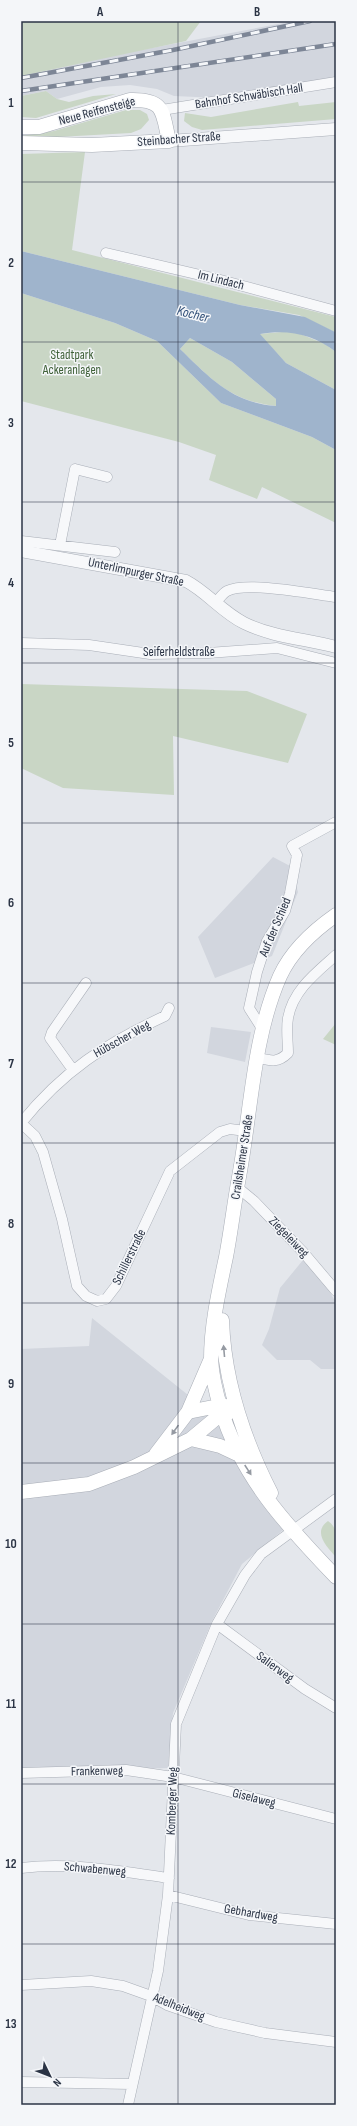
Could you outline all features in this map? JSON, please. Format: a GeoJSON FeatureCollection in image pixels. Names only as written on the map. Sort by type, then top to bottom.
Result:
{"type":"FeatureCollection","features":[{"type":"Feature","properties":{"kind":"main road","name":"Neue Reifensteige"},"geometry":{"type":"LineString","coordinates":[[21,126],[39,127],[130,100],[145,99],[158,105],[162,110]]}},
{"type":"Feature","properties":{"kind":"main road"},"geometry":{"type":"LineString","coordinates":[[162,110],[169,141]]}},
{"type":"Feature","properties":{"kind":"main road","name":"Steinbacher Straße"},"geometry":{"type":"LineString","coordinates":[[21,144],[92,145],[169,141]]}},
{"type":"Feature","properties":{"kind":"main road","name":"Crailsheimer Straße"},"geometry":{"type":"LineString","coordinates":[[336,915],[312,932],[296,950],[281,975],[263,1030],[216,1307],[211,1358],[214,1380],[221,1409],[237,1454],[263,1493],[289,1527],[336,1577]]}},
{"type":"Feature","properties":{"kind":"main road","name":"Crailsheimer Straße"},"geometry":{"type":"LineString","coordinates":[[226,1255],[222,1308],[223,1336],[230,1390],[241,1425],[268,1488],[289,1527]]}},
{"type":"Feature","properties":{"kind":"main road"},"geometry":{"type":"LineString","coordinates":[[154,1457],[188,1412],[211,1358]]}},
{"type":"Feature","properties":{"kind":"main road"},"geometry":{"type":"LineString","coordinates":[[21,1492],[89,1484],[114,1476],[191,1439],[215,1419],[230,1390]]}},
{"type":"Feature","properties":{"kind":"main road"},"geometry":{"type":"LineString","coordinates":[[188,1412],[212,1407],[221,1409]]}},
{"type":"Feature","properties":{"kind":"main road","name":"Crailsheimer Straße"},"geometry":{"type":"LineString","coordinates":[[221,1409],[241,1425]]}},
{"type":"Feature","properties":{"kind":"main road"},"geometry":{"type":"LineString","coordinates":[[191,1439],[220,1446],[237,1454]]}},
{"type":"Feature","properties":{"kind":"street","name":"Bahnhof Schwäbisch Hall"},"geometry":{"type":"LineString","coordinates":[[162,110],[336,82]]}},
{"type":"Feature","properties":{"kind":"street","name":"Steinbacher Straße"},"geometry":{"type":"LineString","coordinates":[[169,141],[336,129]]}},
{"type":"Feature","properties":{"kind":"street","name":"Im Lindach"},"geometry":{"type":"LineString","coordinates":[[106,253],[213,278],[336,311]]}},
{"type":"Feature","properties":{"kind":"street"},"geometry":{"type":"LineString","coordinates":[[60,545],[75,469],[107,477]]}},
{"type":"Feature","properties":{"kind":"street","name":"Unterlimpurger Straße"},"geometry":{"type":"LineString","coordinates":[[21,541],[115,552]]}},
{"type":"Feature","properties":{"kind":"street","name":"Unterlimpurger Straße"},"geometry":{"type":"LineString","coordinates":[[21,550],[186,582],[198,587],[242,622],[256,628],[336,647]]}},
{"type":"Feature","properties":{"kind":"street"},"geometry":{"type":"LineString","coordinates":[[216,602],[226,591],[239,588],[270,589],[336,597]]}},
{"type":"Feature","properties":{"kind":"street","name":"Seiferheldstraße"},"geometry":{"type":"LineString","coordinates":[[21,643],[89,645],[150,654],[208,653],[277,648],[336,663]]}},
{"type":"Feature","properties":{"kind":"street","name":"Auf der Schied"},"geometry":{"type":"LineString","coordinates":[[263,1030],[249,1008],[257,972],[267,941],[285,911],[297,855],[292,846],[336,822]]}},
{"type":"Feature","properties":{"kind":"street"},"geometry":{"type":"LineString","coordinates":[[258,1058],[274,1062],[282,1059],[288,1053],[288,1018],[294,999],[300,989],[336,955]]}},
{"type":"Feature","properties":{"kind":"street"},"geometry":{"type":"LineString","coordinates":[[73,1070],[50,1038],[52,1032],[86,983]]}},
{"type":"Feature","properties":{"kind":"street","name":"Hübscher Weg"},"geometry":{"type":"LineString","coordinates":[[21,1123],[42,1098],[73,1070],[96,1052],[165,1016],[169,1008]]}},
{"type":"Feature","properties":{"kind":"street","name":"Schillerstraße"},"geometry":{"type":"LineString","coordinates":[[21,1123],[34,1136],[43,1152],[62,1219],[77,1286],[86,1296],[98,1301],[106,1299],[116,1286],[170,1171],[220,1132],[230,1129],[246,1131]]}},
{"type":"Feature","properties":{"kind":"street","name":"Ziegeleiweg"},"geometry":{"type":"LineString","coordinates":[[237,1187],[259,1206],[335,1286]]}},
{"type":"Feature","properties":{"kind":"street"},"geometry":{"type":"LineString","coordinates":[[289,1527],[335,1503]]}},
{"type":"Feature","properties":{"kind":"street","name":"Komberger Weg"},"geometry":{"type":"LineString","coordinates":[[128,2105],[131,2084],[158,1971],[168,1895],[176,1724],[217,1624],[245,1575],[261,1554],[289,1527]]}},
{"type":"Feature","properties":{"kind":"street","name":"Salierweg"},"geometry":{"type":"LineString","coordinates":[[217,1624],[305,1689],[336,1708]]}},
{"type":"Feature","properties":{"kind":"street","name":"Frankenweg"},"geometry":{"type":"LineString","coordinates":[[21,1773],[126,1770],[173,1777]]}},
{"type":"Feature","properties":{"kind":"street","name":"Giselaweg"},"geometry":{"type":"LineString","coordinates":[[173,1777],[336,1819]]}},
{"type":"Feature","properties":{"kind":"street","name":"Schwabenweg"},"geometry":{"type":"LineString","coordinates":[[21,1868],[47,1865],[110,1869],[169,1878]]}},
{"type":"Feature","properties":{"kind":"street","name":"Gebhardweg"},"geometry":{"type":"LineString","coordinates":[[168,1895],[249,1915],[336,1924]]}},
{"type":"Feature","properties":{"kind":"street","name":"Adelheidweg"},"geometry":{"type":"LineString","coordinates":[[21,1985],[91,1981],[123,1986],[151,1996],[167,2005],[216,2022],[265,2033],[336,2042]]}},
{"type":"Feature","properties":{"kind":"street"},"geometry":{"type":"LineString","coordinates":[[21,2082],[131,2084]]}},
{"type":"Feature","properties":{"kind":"shaded area"},"geometry":{"type":"Polygon","coordinates":[[[294,21],[336,21],[336,82],[219,98],[174,96],[157,89],[130,85],[101,87],[57,99],[46,91],[21,96],[21,76],[125,53],[294,21]]]}},
{"type":"Feature","properties":{"kind":"shaded area"},"geometry":{"type":"Polygon","coordinates":[[[273,857],[290,866],[298,892],[272,956],[215,978],[198,937],[273,857]]]}},
{"type":"Feature","properties":{"kind":"shaded area"},"geometry":{"type":"Polygon","coordinates":[[[211,1027],[251,1032],[245,1062],[207,1053],[211,1027]]]}},
{"type":"Feature","properties":{"kind":"shaded area"},"geometry":{"type":"Polygon","coordinates":[[[303,1260],[321,1277],[335,1301],[336,1369],[321,1369],[310,1360],[277,1360],[262,1345],[269,1329],[280,1288],[303,1260]]]}},
{"type":"Feature","properties":{"kind":"shaded area"},"geometry":{"type":"Polygon","coordinates":[[[92,1318],[223,1423],[283,1530],[242,1564],[212,1621],[173,1713],[168,1768],[21,1771],[21,1349],[89,1346],[92,1318]]]}},
{"type":"Feature","properties":{"kind":"green space"},"geometry":{"type":"Polygon","coordinates":[[[21,21],[201,21],[186,41],[21,76],[21,21]]]}},
{"type":"Feature","properties":{"kind":"green space"},"geometry":{"type":"Polygon","coordinates":[[[46,91],[57,99],[69,102],[93,96],[116,94],[36,118],[21,117],[21,96],[46,91]]]}},
{"type":"Feature","properties":{"kind":"green space"},"geometry":{"type":"Polygon","coordinates":[[[298,102],[299,106],[336,102],[336,119],[202,130],[192,127],[184,121],[185,113],[211,117],[298,102]]]}},
{"type":"Feature","properties":{"kind":"green space"},"geometry":{"type":"Polygon","coordinates":[[[126,110],[140,110],[147,114],[149,120],[141,129],[131,133],[21,139],[21,136],[54,131],[126,110]]]}},
{"type":"Feature","properties":{"kind":"green space"},"geometry":{"type":"Polygon","coordinates":[[[85,152],[72,250],[336,317],[336,333],[299,315],[240,305],[21,251],[21,154],[85,152]]]}},
{"type":"Feature","properties":{"kind":"green space","name":"Stadtpark Ackeranlagen"},"geometry":{"type":"Polygon","coordinates":[[[21,293],[115,323],[157,341],[221,403],[312,437],[336,450],[336,523],[262,487],[257,499],[209,480],[216,455],[179,442],[21,401],[21,293]]]}},
{"type":"Feature","properties":{"kind":"green space"},"geometry":{"type":"Polygon","coordinates":[[[293,331],[325,344],[336,352],[336,390],[286,363],[259,334],[293,331]]]}},
{"type":"Feature","properties":{"kind":"green space"},"geometry":{"type":"Polygon","coordinates":[[[190,338],[232,362],[276,399],[276,406],[246,399],[222,387],[180,349],[190,338]]]}},
{"type":"Feature","properties":{"kind":"green space"},"geometry":{"type":"Polygon","coordinates":[[[21,684],[247,691],[307,714],[288,763],[173,736],[174,795],[63,788],[21,768],[21,684]]]}},
{"type":"Feature","properties":{"kind":"green space"},"geometry":{"type":"Polygon","coordinates":[[[336,1023],[336,1045],[323,1039],[336,1023]]]}},
{"type":"Feature","properties":{"kind":"green space"},"geometry":{"type":"Polygon","coordinates":[[[328,1521],[332,1524],[336,1532],[336,1557],[325,1544],[321,1535],[323,1525],[328,1521]]]}},
{"type":"Feature","properties":{"kind":"water","name":"Kocher"},"geometry":{"type":"Polygon","coordinates":[[[21,251],[240,305],[305,317],[335,332],[336,352],[318,341],[300,334],[280,332],[260,334],[286,363],[336,390],[336,450],[312,437],[221,403],[157,341],[115,323],[21,293],[21,251]],[[190,338],[180,349],[222,387],[247,400],[260,404],[276,406],[276,399],[232,362],[190,338]]]}},
{"type":"Feature","properties":{"kind":"railway"},"geometry":{"type":"LineString","coordinates":[[21,78],[173,50],[310,21]]}},
{"type":"Feature","properties":{"kind":"railway"},"geometry":{"type":"LineString","coordinates":[[21,91],[336,44]]}}]}
